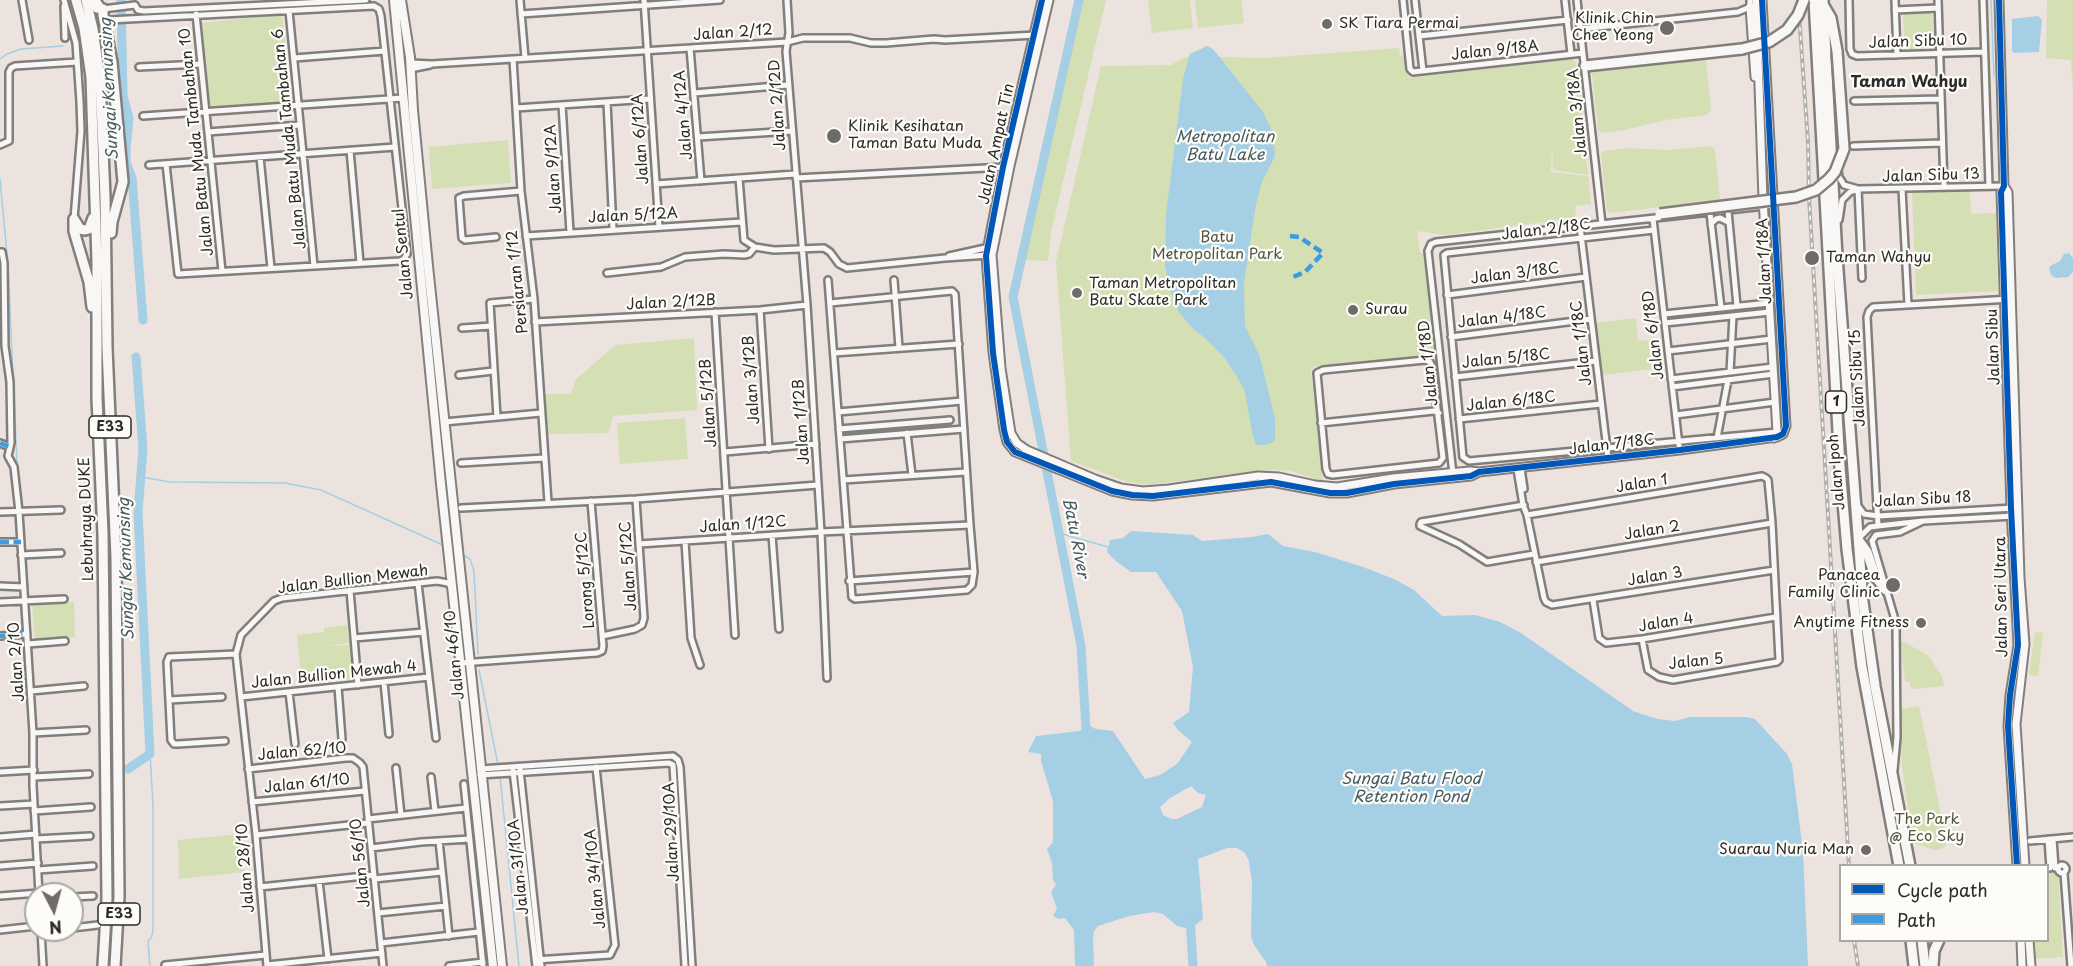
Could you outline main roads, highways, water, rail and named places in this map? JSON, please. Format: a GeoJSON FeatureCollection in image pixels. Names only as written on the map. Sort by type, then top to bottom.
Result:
{"type":"FeatureCollection","features":[{"type":"Feature","properties":{"kind":"highway","name":"Lebuhraya DUKE"},"geometry":{"type":"LineString","coordinates":[[76,0],[84,28],[91,77],[97,261],[97,398],[104,557],[107,898],[103,966]]}},
{"type":"Feature","properties":{"kind":"highway","name":"Lebuhraya DUKE"},"geometry":{"type":"LineString","coordinates":[[86,0],[97,54],[102,99],[107,338],[117,592],[119,897],[115,966]]}},
{"type":"Feature","properties":{"kind":"highway"},"geometry":{"type":"LineString","coordinates":[[91,0],[97,8],[109,8],[103,15],[112,62],[123,182],[112,222],[107,338]]}},
{"type":"Feature","properties":{"kind":"highway"},"geometry":{"type":"LineString","coordinates":[[1585,66],[1762,45],[1787,30],[1798,15],[1804,0]]}},
{"type":"Feature","properties":{"kind":"highway"},"geometry":{"type":"LineString","coordinates":[[1656,216],[1796,197],[1816,190],[1829,179],[1838,166],[1844,149],[1837,51],[1831,18],[1820,2]]}},
{"type":"Feature","properties":{"kind":"highway","name":"Jalan Ipoh"},"geometry":{"type":"LineString","coordinates":[[1820,2],[1830,118],[1850,446],[1863,602],[1870,655],[1910,864]]}},
{"type":"Feature","properties":{"kind":"highway","name":"Jalan Ipoh"},"geometry":{"type":"LineString","coordinates":[[1820,2],[1840,467],[1847,549],[1862,668],[1899,864]]}},
{"type":"Feature","properties":{"kind":"highway"},"geometry":{"type":"LineString","coordinates":[[95,211],[88,230],[80,229],[74,219],[74,231],[89,282],[96,336]]}},
{"type":"Feature","properties":{"kind":"highway"},"geometry":{"type":"LineString","coordinates":[[1858,539],[1867,552],[1875,576],[1886,590]]}},
{"type":"Feature","properties":{"kind":"highway"},"geometry":{"type":"LineString","coordinates":[[1911,942],[1914,966]]}},
{"type":"Feature","properties":{"kind":"highway"},"geometry":{"type":"LineString","coordinates":[[1922,942],[1925,966]]}},
{"type":"Feature","properties":{"kind":"highway"},"geometry":{"type":"LineString","coordinates":[[1933,966],[1934,951],[1938,942]]}},
{"type":"Feature","properties":{"kind":"main road"},"geometry":{"type":"LineString","coordinates":[[394,0],[403,98],[412,110]]}},
{"type":"Feature","properties":{"kind":"main road"},"geometry":{"type":"LineString","coordinates":[[401,0],[412,110]]}},
{"type":"Feature","properties":{"kind":"main road"},"geometry":{"type":"LineString","coordinates":[[399,58],[409,66]]}},
{"type":"Feature","properties":{"kind":"main road"},"geometry":{"type":"LineString","coordinates":[[400,75],[409,66]]}},
{"type":"Feature","properties":{"kind":"main road"},"geometry":{"type":"LineString","coordinates":[[403,98],[411,85]]}},
{"type":"Feature","properties":{"kind":"main road","name":"Jalan Sentul"},"geometry":{"type":"LineString","coordinates":[[403,98],[429,367]]}},
{"type":"Feature","properties":{"kind":"main road","name":"Jalan Sentul"},"geometry":{"type":"LineString","coordinates":[[412,110],[436,342]]}},
{"type":"Feature","properties":{"kind":"main road","name":"Jalan 46/10"},"geometry":{"type":"LineString","coordinates":[[436,342],[502,966]]}},
{"type":"Feature","properties":{"kind":"main road","name":"Jalan 46/10"},"geometry":{"type":"LineString","coordinates":[[429,367],[493,966]]}},
{"type":"Feature","properties":{"kind":"water"},"geometry":{"type":"Polygon","coordinates":[[[2038,16],[2042,20],[2039,52],[2014,53],[2012,51],[2012,19],[2038,16]]]}},
{"type":"Feature","properties":{"kind":"water","name":"Metropolitan Batu Lake"},"geometry":{"type":"Polygon","coordinates":[[[1207,46],[1214,50],[1263,112],[1271,129],[1274,143],[1275,156],[1262,182],[1256,204],[1244,283],[1245,326],[1260,357],[1275,419],[1275,441],[1265,445],[1256,445],[1245,392],[1239,380],[1224,357],[1192,328],[1178,311],[1169,286],[1165,265],[1166,215],[1183,79],[1190,54],[1207,46]]]}},
{"type":"Feature","properties":{"kind":"water"},"geometry":{"type":"Polygon","coordinates":[[[2069,253],[2073,258],[2073,272],[2068,277],[2052,276],[2050,266],[2060,261],[2064,254],[2069,253]]]}},
{"type":"Feature","properties":{"kind":"water","name":"Sungai Batu Flood Retention Pond"},"geometry":{"type":"Polygon","coordinates":[[[1131,531],[1193,535],[1202,541],[1268,534],[1283,546],[1315,552],[1394,579],[1414,590],[1442,616],[1475,615],[1500,622],[1521,633],[1633,711],[1657,719],[1675,721],[1690,717],[1755,719],[1787,754],[1792,764],[1803,852],[1808,966],[1267,966],[1251,936],[1252,883],[1249,861],[1245,853],[1237,848],[1227,848],[1198,859],[1203,919],[1191,929],[1177,926],[1163,914],[1154,912],[1129,916],[1098,926],[1093,937],[1094,966],[1075,966],[1074,930],[1065,918],[1059,919],[1053,916],[1057,908],[1051,892],[1056,885],[1047,849],[1053,842],[1053,801],[1041,754],[1028,752],[1036,736],[1080,731],[1086,724],[1096,729],[1113,731],[1145,779],[1160,775],[1177,764],[1192,742],[1173,723],[1189,712],[1193,667],[1182,611],[1156,572],[1131,572],[1107,552],[1110,540],[1123,538],[1131,531]],[[1191,786],[1170,798],[1160,807],[1163,815],[1177,819],[1202,807],[1206,795],[1198,793],[1191,786]]]}},
{"type":"Feature","properties":{"kind":"waterway","name":"Sungai Kemunsing"},"geometry":{"type":"LineString","coordinates":[[121,0],[123,96],[129,118],[126,162],[132,178],[143,320]]}},
{"type":"Feature","properties":{"kind":"waterway","name":"Batu River"},"geometry":{"type":"LineString","coordinates":[[1079,0],[1013,297],[1081,646],[1086,729],[1090,732]]}},
{"type":"Feature","properties":{"kind":"waterway"},"geometry":{"type":"LineString","coordinates":[[1991,0],[1994,76]]}},
{"type":"Feature","properties":{"kind":"waterway"},"geometry":{"type":"LineString","coordinates":[[0,59],[21,49],[63,46]]}},
{"type":"Feature","properties":{"kind":"waterway"},"geometry":{"type":"LineString","coordinates":[[0,179],[8,265],[17,464]]}},
{"type":"Feature","properties":{"kind":"waterway","name":"Sungai Kemunsing"},"geometry":{"type":"LineString","coordinates":[[128,769],[150,754],[138,512],[143,449],[136,357]]}},
{"type":"Feature","properties":{"kind":"waterway"},"geometry":{"type":"LineString","coordinates":[[142,477],[170,482],[285,483],[321,490],[445,546]]}},
{"type":"Feature","properties":{"kind":"waterway"},"geometry":{"type":"LineString","coordinates":[[1059,533],[1108,547]]}},
{"type":"Feature","properties":{"kind":"waterway"},"geometry":{"type":"LineString","coordinates":[[460,553],[470,559],[474,571],[478,654]]}},
{"type":"Feature","properties":{"kind":"waterway"},"geometry":{"type":"LineString","coordinates":[[479,670],[498,765]]}},
{"type":"Feature","properties":{"kind":"waterway"},"geometry":{"type":"LineString","coordinates":[[150,754],[153,805],[153,931],[148,941],[150,966]]}},
{"type":"Feature","properties":{"kind":"waterway"},"geometry":{"type":"LineString","coordinates":[[500,776],[519,966]]}},
{"type":"Feature","properties":{"kind":"waterway","name":"Batu River"},"geometry":{"type":"LineString","coordinates":[[1190,917],[1193,966]]}},
{"type":"Feature","properties":{"kind":"railway"},"geometry":{"type":"LineString","coordinates":[[1798,0],[1849,864]]}},
{"type":"Feature","properties":{"kind":"railway"},"geometry":{"type":"LineString","coordinates":[[1854,942],[1858,966]]}},
{"type":"Feature","properties":{"kind":"place","name":"SK Tiara Permai"},"geometry":{"type":"Point","coordinates":[1327,24]}},
{"type":"Feature","properties":{"kind":"place","name":"Klinik Chin Chee Yeong"},"geometry":{"type":"Point","coordinates":[1667,28]}},
{"type":"Feature","properties":{"kind":"place","name":"Klinik Kesihatan Taman Batu Muda"},"geometry":{"type":"Point","coordinates":[834,136]}},
{"type":"Feature","properties":{"kind":"place","name":"Taman Wahyu"},"geometry":{"type":"Point","coordinates":[1812,258]}},
{"type":"Feature","properties":{"kind":"place","name":"Taman Metropolitan Batu Skate Park"},"geometry":{"type":"Point","coordinates":[1077,293]}},
{"type":"Feature","properties":{"kind":"place","name":"Surau"},"geometry":{"type":"Point","coordinates":[1353,310]}},
{"type":"Feature","properties":{"kind":"place","name":"Panacea Family Clinic"},"geometry":{"type":"Point","coordinates":[1893,585]}},
{"type":"Feature","properties":{"kind":"place","name":"Anytime Fitness"},"geometry":{"type":"Point","coordinates":[1921,623]}},
{"type":"Feature","properties":{"kind":"place","name":"Suarau Nuria Man"},"geometry":{"type":"Point","coordinates":[1866,850]}},
{"type":"Feature","properties":{"kind":"district","name":"Taman Wahyu"},"geometry":{"type":"Point","coordinates":[1909,83]}},
{"type":"Feature","properties":{"kind":"park label","name":"Batu Metropolitan Park"},"geometry":{"type":"Point","coordinates":[1217,246]}},
{"type":"Feature","properties":{"kind":"park label","name":"The Park @ Eco Sky"},"geometry":{"type":"Point","coordinates":[1927,828]}}]}
